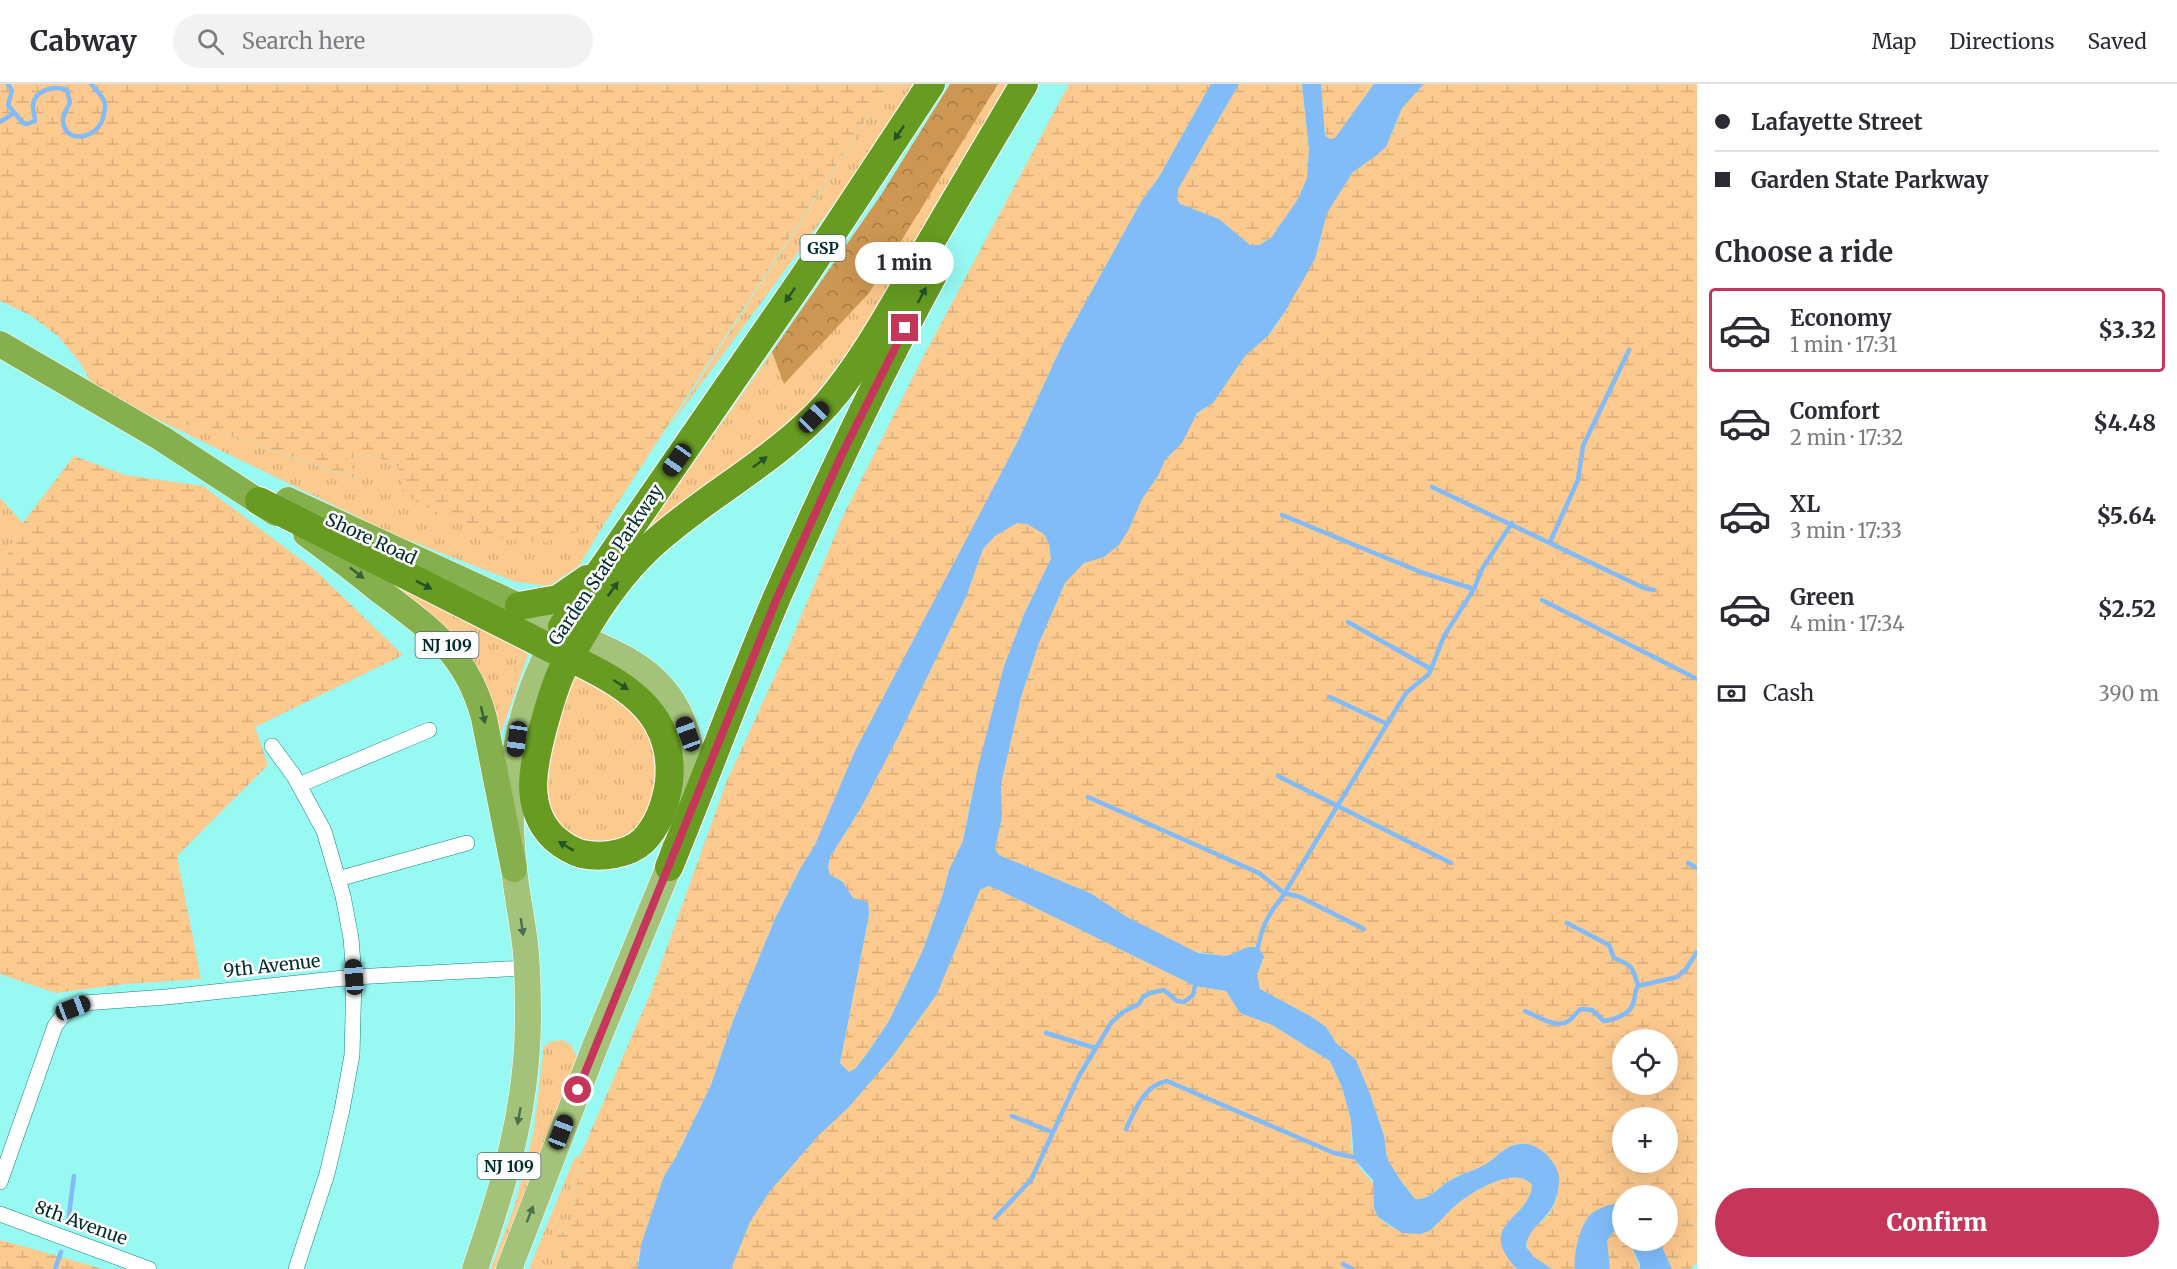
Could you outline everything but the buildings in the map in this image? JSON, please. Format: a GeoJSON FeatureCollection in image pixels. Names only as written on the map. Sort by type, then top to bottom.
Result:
{"type":"FeatureCollection","features":[{"type":"Feature","properties":{"kind":"highway","name":"Garden State Parkway"},"geometry":{"type":"LineString","coordinates":[[565,643],[599,571],[802,278],[931,84]]}},
{"type":"Feature","properties":{"kind":"highway"},"geometry":{"type":"LineString","coordinates":[[260,501],[565,643],[634,695],[657,723],[666,746],[669,782],[660,815],[643,841],[630,849],[613,855],[593,856],[569,849],[544,827],[535,808],[532,787],[539,742],[555,689],[565,643],[649,548],[687,516],[799,431],[832,398],[872,343],[1024,84]]}},
{"type":"Feature","properties":{"kind":"highway"},"geometry":{"type":"LineString","coordinates":[[669,867],[757,646],[842,454],[918,303],[1039,84]]}},
{"type":"Feature","properties":{"kind":"highway","name":"Shore Road"},"geometry":{"type":"LineString","coordinates":[[0,344],[161,438],[260,501]]}},
{"type":"Feature","properties":{"kind":"highway","name":"Shore Road"},"geometry":{"type":"LineString","coordinates":[[161,438],[335,523],[519,606]]}},
{"type":"Feature","properties":{"kind":"highway","name":"NJ 109"},"geometry":{"type":"LineString","coordinates":[[260,501],[424,624],[447,645],[457,658],[480,703],[514,869]]}},
{"type":"Feature","properties":{"kind":"highway"},"geometry":{"type":"LineString","coordinates":[[519,606],[558,599],[599,571]]}},
{"type":"Feature","properties":{"kind":"main road","name":"Shore Road"},"geometry":{"type":"LineString","coordinates":[[519,606],[565,643]]}},
{"type":"Feature","properties":{"kind":"main road","name":"NJ 109"},"geometry":{"type":"LineString","coordinates":[[509,1269],[596,1044],[669,867],[692,785],[692,753],[684,721],[664,690],[644,671],[621,656],[565,643]]}},
{"type":"Feature","properties":{"kind":"main road","name":"Garden State Parkway"},"geometry":{"type":"LineString","coordinates":[[514,869],[510,805],[517,739],[532,687],[565,643]]}},
{"type":"Feature","properties":{"kind":"main road","name":"NJ 109"},"geometry":{"type":"LineString","coordinates":[[475,1269],[502,1190],[519,1121],[527,1058],[526,968],[514,869]]}},
{"type":"Feature","properties":{"kind":"street"},"geometry":{"type":"LineString","coordinates":[[299,785],[429,730]]}},
{"type":"Feature","properties":{"kind":"street"},"geometry":{"type":"LineString","coordinates":[[272,746],[299,785],[324,831],[338,879],[351,938],[354,977],[352,1055],[342,1110],[327,1174],[296,1269]]}},
{"type":"Feature","properties":{"kind":"street"},"geometry":{"type":"LineString","coordinates":[[338,879],[467,843]]}},
{"type":"Feature","properties":{"kind":"street","name":"9th Avenue"},"geometry":{"type":"LineString","coordinates":[[0,1182],[55,1026],[63,1015],[84,1003],[166,997],[354,977],[526,968]]}},
{"type":"Feature","properties":{"kind":"street","name":"8th Avenue"},"geometry":{"type":"LineString","coordinates":[[0,1214],[149,1269]]}},
{"type":"Feature","properties":{"kind":"green space"},"geometry":{"type":"Polygon","coordinates":[[[0,84],[889,84],[606,521],[552,540],[525,541],[488,535],[470,528],[402,493],[403,479],[395,462],[372,457],[347,458],[358,479],[215,431],[152,417],[91,382],[81,364],[58,336],[30,315],[0,301],[0,84]]]}},
{"type":"Feature","properties":{"kind":"green space"},"geometry":{"type":"Polygon","coordinates":[[[889,84],[914,84],[859,170],[667,430],[889,84]]]}},
{"type":"Feature","properties":{"kind":"green space"},"geometry":{"type":"Polygon","coordinates":[[[950,84],[998,84],[869,293],[784,384],[772,352],[881,195],[950,84]]]}},
{"type":"Feature","properties":{"kind":"green space"},"geometry":{"type":"Polygon","coordinates":[[[998,84],[1010,84],[950,192],[851,348],[804,410],[706,491],[645,532],[772,352],[784,383],[998,84]]]}},
{"type":"Feature","properties":{"kind":"green space"},"geometry":{"type":"Polygon","coordinates":[[[1069,84],[1211,84],[1159,177],[1141,202],[1063,343],[1018,441],[815,846],[800,869],[775,919],[733,1021],[711,1085],[676,1157],[664,1176],[638,1260],[638,1269],[565,1269],[555,1237],[571,1227],[581,1154],[651,992],[726,783],[789,645],[844,514],[922,359],[1069,84]]]}},
{"type":"Feature","properties":{"kind":"green space"},"geometry":{"type":"Polygon","coordinates":[[[1239,84],[1302,84],[1309,149],[1307,178],[1298,199],[1271,238],[1259,245],[1250,245],[1219,219],[1180,204],[1177,200],[1178,189],[1239,84]]]}},
{"type":"Feature","properties":{"kind":"green space"},"geometry":{"type":"Polygon","coordinates":[[[1321,84],[1374,84],[1335,138],[1330,139],[1325,136],[1321,84]]]}},
{"type":"Feature","properties":{"kind":"green space"},"geometry":{"type":"Polygon","coordinates":[[[1424,84],[1697,84],[1697,1263],[1690,1269],[1672,1269],[1664,1251],[1678,1251],[1678,1185],[1612,1185],[1612,1216],[1575,1265],[1575,1269],[1552,1269],[1542,1265],[1529,1252],[1527,1241],[1532,1230],[1553,1207],[1558,1177],[1550,1158],[1533,1146],[1517,1144],[1511,1146],[1481,1167],[1459,1175],[1428,1196],[1415,1199],[1387,1159],[1384,1136],[1356,1061],[1336,1043],[1326,1027],[1260,989],[1257,975],[1263,960],[1248,947],[1227,956],[1191,951],[1127,917],[1090,893],[999,855],[995,849],[1002,817],[1001,784],[1021,697],[1039,643],[1065,583],[1077,568],[1091,560],[1098,559],[1129,529],[1142,499],[1158,476],[1164,460],[1172,454],[1198,413],[1213,403],[1245,356],[1276,326],[1320,245],[1323,221],[1327,213],[1353,172],[1369,161],[1392,134],[1402,108],[1424,84]]]}},
{"type":"Feature","properties":{"kind":"green space"},"geometry":{"type":"Polygon","coordinates":[[[152,417],[215,431],[357,479],[346,458],[372,457],[395,462],[403,478],[546,541],[606,521],[579,566],[549,586],[516,582],[393,534],[152,417]]]}},
{"type":"Feature","properties":{"kind":"green space"},"geometry":{"type":"Polygon","coordinates":[[[74,456],[125,475],[203,486],[315,570],[403,655],[255,727],[268,765],[177,856],[201,979],[126,984],[56,993],[0,974],[0,570],[23,523],[74,456]]]}},
{"type":"Feature","properties":{"kind":"green space"},"geometry":{"type":"Polygon","coordinates":[[[0,498],[23,523],[0,570],[0,498]]]}},
{"type":"Feature","properties":{"kind":"green space"},"geometry":{"type":"Polygon","coordinates":[[[1017,523],[1027,524],[1044,534],[1049,544],[1051,559],[1025,612],[1004,667],[970,803],[963,842],[949,870],[923,950],[889,1021],[866,1055],[855,1069],[849,1072],[840,1064],[869,915],[868,903],[853,898],[843,882],[830,875],[828,867],[830,857],[861,808],[899,735],[966,597],[983,549],[995,536],[1017,523]]]}},
{"type":"Feature","properties":{"kind":"green space"},"geometry":{"type":"Polygon","coordinates":[[[387,581],[519,645],[528,654],[501,733],[483,678],[387,581]]]}},
{"type":"Feature","properties":{"kind":"green space"},"geometry":{"type":"Polygon","coordinates":[[[574,671],[636,707],[660,753],[659,799],[632,839],[590,847],[565,837],[541,796],[545,756],[574,671]]]}},
{"type":"Feature","properties":{"kind":"green space"},"geometry":{"type":"Polygon","coordinates":[[[988,886],[1195,986],[1226,991],[1240,1013],[1272,1025],[1330,1061],[1342,1087],[1351,1120],[1351,1146],[1359,1167],[1374,1184],[1373,1204],[1377,1214],[1389,1225],[1405,1232],[1429,1231],[1456,1205],[1483,1187],[1505,1179],[1516,1177],[1525,1179],[1532,1185],[1529,1197],[1502,1231],[1501,1241],[1505,1254],[1517,1269],[731,1269],[750,1222],[770,1191],[892,1057],[937,994],[980,890],[988,886]]]}},
{"type":"Feature","properties":{"kind":"green space"},"geometry":{"type":"Polygon","coordinates":[[[562,1040],[571,1045],[578,1059],[499,1269],[491,1269],[515,1205],[534,1130],[544,1047],[550,1042],[562,1040]]]}},
{"type":"Feature","properties":{"kind":"green space"},"geometry":{"type":"Polygon","coordinates":[[[581,1154],[571,1227],[555,1237],[565,1269],[529,1269],[574,1159],[581,1154]]]}},
{"type":"Feature","properties":{"kind":"green space"},"geometry":{"type":"Polygon","coordinates":[[[1612,1234],[1612,1251],[1633,1251],[1640,1269],[1610,1269],[1607,1241],[1612,1234]]]}},
{"type":"Feature","properties":{"kind":"green space"},"geometry":{"type":"Polygon","coordinates":[[[0,1240],[8,1242],[103,1269],[0,1269],[0,1240]]]}},
{"type":"Feature","properties":{"kind":"water"},"geometry":{"type":"Polygon","coordinates":[[[1211,84],[1239,84],[1178,189],[1177,199],[1180,204],[1219,219],[1250,245],[1259,245],[1271,238],[1298,199],[1307,178],[1309,149],[1302,84],[1321,84],[1325,136],[1330,139],[1335,138],[1374,84],[1424,84],[1402,108],[1386,147],[1353,172],[1327,213],[1315,259],[1286,310],[1268,336],[1245,356],[1213,403],[1197,413],[1182,443],[1165,460],[1119,545],[1104,557],[1084,563],[1065,583],[1039,643],[1021,697],[1001,784],[1002,817],[995,849],[999,855],[1090,893],[1127,917],[1198,953],[1227,956],[1248,947],[1258,947],[1264,956],[1257,975],[1260,989],[1326,1027],[1336,1043],[1356,1060],[1384,1136],[1387,1159],[1415,1199],[1425,1198],[1451,1180],[1485,1165],[1511,1146],[1527,1144],[1540,1149],[1555,1165],[1559,1187],[1552,1208],[1530,1234],[1526,1247],[1534,1257],[1552,1269],[1517,1269],[1505,1254],[1501,1241],[1502,1231],[1529,1197],[1532,1185],[1525,1179],[1515,1177],[1482,1187],[1452,1208],[1429,1231],[1421,1234],[1402,1233],[1378,1217],[1374,1208],[1373,1180],[1354,1159],[1351,1120],[1342,1087],[1330,1061],[1272,1025],[1240,1013],[1226,991],[1195,986],[988,886],[980,890],[937,994],[892,1057],[770,1191],[750,1222],[731,1269],[638,1269],[641,1245],[664,1176],[676,1157],[711,1085],[733,1021],[775,919],[815,845],[855,751],[1018,441],[1063,343],[1141,202],[1159,177],[1211,84]],[[1017,523],[995,536],[983,549],[966,597],[899,735],[861,808],[830,857],[828,867],[830,875],[843,882],[853,898],[868,902],[869,915],[840,1063],[849,1072],[855,1069],[866,1055],[889,1021],[923,950],[949,870],[963,841],[978,767],[1004,666],[1025,612],[1051,559],[1049,544],[1044,534],[1027,524],[1017,523]]]}},
{"type":"Feature","properties":{"kind":"water"},"geometry":{"type":"Polygon","coordinates":[[[1612,1204],[1612,1234],[1607,1241],[1610,1269],[1575,1269],[1578,1240],[1584,1225],[1591,1214],[1612,1204]]]}},
{"type":"Feature","properties":{"kind":"water"},"geometry":{"type":"Polygon","coordinates":[[[1634,1251],[1664,1251],[1672,1269],[1640,1269],[1634,1251]]]}},
{"type":"Feature","properties":{"kind":"waterway"},"geometry":{"type":"LineString","coordinates":[[8,84],[12,91],[8,105],[23,123],[27,124],[35,121],[33,106],[37,96],[46,90],[56,88],[67,90],[70,102],[63,117],[64,128],[74,136],[88,135],[100,125],[103,118],[105,111],[103,99],[91,84]]}},
{"type":"Feature","properties":{"kind":"waterway"},"geometry":{"type":"LineString","coordinates":[[0,122],[14,113]]}},
{"type":"Feature","properties":{"kind":"waterway"},"geometry":{"type":"LineString","coordinates":[[1550,542],[1578,480],[1583,446],[1629,350]]}},
{"type":"Feature","properties":{"kind":"waterway"},"geometry":{"type":"LineString","coordinates":[[1432,487],[1644,588],[1654,590]]}},
{"type":"Feature","properties":{"kind":"waterway"},"geometry":{"type":"LineString","coordinates":[[1282,515],[1423,573],[1474,589]]}},
{"type":"Feature","properties":{"kind":"waterway"},"geometry":{"type":"LineString","coordinates":[[1258,947],[1269,916],[1406,693],[1429,674],[1444,636],[1474,589],[1482,569],[1512,523]]}},
{"type":"Feature","properties":{"kind":"waterway"},"geometry":{"type":"LineString","coordinates":[[1542,600],[1697,679]]}},
{"type":"Feature","properties":{"kind":"waterway"},"geometry":{"type":"LineString","coordinates":[[1348,622],[1431,669]]}},
{"type":"Feature","properties":{"kind":"waterway"},"geometry":{"type":"LineString","coordinates":[[1330,697],[1387,724]]}},
{"type":"Feature","properties":{"kind":"waterway"},"geometry":{"type":"LineString","coordinates":[[1278,776],[1451,863]]}},
{"type":"Feature","properties":{"kind":"waterway"},"geometry":{"type":"LineString","coordinates":[[1088,797],[1259,873],[1284,893],[1300,897],[1364,929]]}},
{"type":"Feature","properties":{"kind":"waterway"},"geometry":{"type":"LineString","coordinates":[[1688,863],[1697,868]]}},
{"type":"Feature","properties":{"kind":"waterway"},"geometry":{"type":"LineString","coordinates":[[1525,1011],[1557,1024],[1569,1021],[1581,1009],[1592,1010],[1604,1021],[1621,1016],[1631,1008],[1638,986],[1631,968],[1614,958],[1609,945],[1567,923]]}},
{"type":"Feature","properties":{"kind":"waterway"},"geometry":{"type":"LineString","coordinates":[[1638,986],[1677,977],[1686,969],[1697,952]]}},
{"type":"Feature","properties":{"kind":"waterway"},"geometry":{"type":"LineString","coordinates":[[995,1218],[1031,1180],[1079,1076],[1111,1023],[1123,1012],[1139,1004],[1143,997],[1150,993],[1164,990],[1177,1001],[1184,1002],[1193,995],[1195,986]]}},
{"type":"Feature","properties":{"kind":"waterway"},"geometry":{"type":"LineString","coordinates":[[1046,1033],[1095,1048]]}},
{"type":"Feature","properties":{"kind":"waterway"},"geometry":{"type":"LineString","coordinates":[[1126,1129],[1146,1093],[1159,1083],[1167,1081],[1334,1153],[1353,1157]]}},
{"type":"Feature","properties":{"kind":"waterway"},"geometry":{"type":"LineString","coordinates":[[1012,1116],[1052,1132]]}},
{"type":"Feature","properties":{"kind":"waterway"},"geometry":{"type":"LineString","coordinates":[[68,1222],[74,1176]]}},
{"type":"Feature","properties":{"kind":"waterway"},"geometry":{"type":"LineString","coordinates":[[55,1269],[61,1252]]}},
{"type":"Feature","properties":{"kind":"waterway"},"geometry":{"type":"LineString","coordinates":[[1343,1264],[1352,1269]]}},
{"type":"Feature","properties":{"kind":"route"},"geometry":{"type":"LineString","coordinates":[[578,1090],[777,598],[842,454],[905,328]]}}]}
